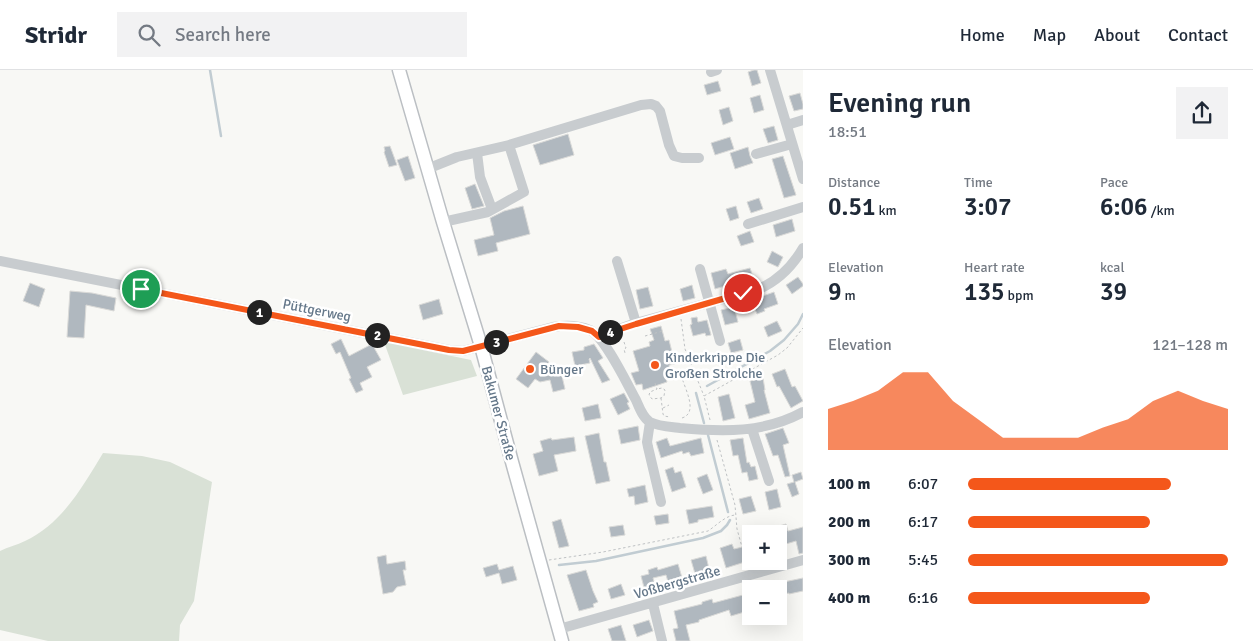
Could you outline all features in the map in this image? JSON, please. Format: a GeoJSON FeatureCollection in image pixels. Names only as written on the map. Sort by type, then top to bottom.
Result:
{"type":"FeatureCollection","features":[{"type":"Feature","properties":{"kind":"main road","name":"Bakumer Straße"},"geometry":{"type":"LineString","coordinates":[[399,70],[481,346],[561,635]]}},
{"type":"Feature","properties":{"kind":"street"},"geometry":{"type":"LineString","coordinates":[[770,70],[803,179]]}},
{"type":"Feature","properties":{"kind":"street"},"geometry":{"type":"LineString","coordinates":[[427,169],[457,157],[509,145],[641,105],[651,104],[660,111],[669,145],[674,156],[699,158]]}},
{"type":"Feature","properties":{"kind":"street"},"geometry":{"type":"LineString","coordinates":[[787,125],[803,120]]}},
{"type":"Feature","properties":{"kind":"street"},"geometry":{"type":"LineString","coordinates":[[756,154],[792,144]]}},
{"type":"Feature","properties":{"kind":"street"},"geometry":{"type":"LineString","coordinates":[[443,222],[488,212],[524,192],[509,145]]}},
{"type":"Feature","properties":{"kind":"street"},"geometry":{"type":"LineString","coordinates":[[477,153],[480,177],[492,209]]}},
{"type":"Feature","properties":{"kind":"street"},"geometry":{"type":"LineString","coordinates":[[748,224],[803,207]]}},
{"type":"Feature","properties":{"kind":"street"},"geometry":{"type":"LineString","coordinates":[[803,249],[790,267],[771,284],[636,324],[599,337],[622,373],[642,412],[650,422],[663,426],[713,431],[752,429],[780,422],[803,412]]}},
{"type":"Feature","properties":{"kind":"street","name":"Püttgerweg"},"geometry":{"type":"LineString","coordinates":[[0,261],[449,350],[463,351],[559,326],[578,327],[592,331],[599,337]]}},
{"type":"Feature","properties":{"kind":"street"},"geometry":{"type":"LineString","coordinates":[[617,261],[636,324]]}},
{"type":"Feature","properties":{"kind":"street"},"geometry":{"type":"LineString","coordinates":[[700,269],[720,342]]}},
{"type":"Feature","properties":{"kind":"street"},"geometry":{"type":"LineString","coordinates":[[650,422],[647,442],[660,502]]}},
{"type":"Feature","properties":{"kind":"street"},"geometry":{"type":"LineString","coordinates":[[752,429],[769,481]]}},
{"type":"Feature","properties":{"kind":"street","name":"Voßbergstraße"},"geometry":{"type":"LineString","coordinates":[[561,635],[653,604],[803,560]]}},
{"type":"Feature","properties":{"kind":"street"},"geometry":{"type":"LineString","coordinates":[[653,604],[662,641]]}},
{"type":"Feature","properties":{"kind":"path"},"geometry":{"type":"LineString","coordinates":[[679,311],[685,349],[704,396],[716,437],[735,505],[737,529],[750,576]]}},
{"type":"Feature","properties":{"kind":"path"},"geometry":{"type":"LineString","coordinates":[[704,396],[778,355],[803,328]]}},
{"type":"Feature","properties":{"kind":"path"},"geometry":{"type":"LineString","coordinates":[[645,336],[662,331]]}},
{"type":"Feature","properties":{"kind":"path"},"geometry":{"type":"LineString","coordinates":[[624,342],[625,353],[628,354]]}},
{"type":"Feature","properties":{"kind":"path"},"geometry":{"type":"LineString","coordinates":[[679,419],[689,414],[691,408],[682,378]]}},
{"type":"Feature","properties":{"kind":"path"},"geometry":{"type":"LineString","coordinates":[[656,383],[657,389]]}},
{"type":"Feature","properties":{"kind":"path"},"geometry":{"type":"LineString","coordinates":[[661,398],[654,399],[650,397],[650,392],[662,388],[665,390],[664,396],[661,398],[663,414],[664,416],[672,417]]}},
{"type":"Feature","properties":{"kind":"path"},"geometry":{"type":"LineString","coordinates":[[662,408],[669,405]]}},
{"type":"Feature","properties":{"kind":"path"},"geometry":{"type":"LineString","coordinates":[[540,563],[558,558],[603,552],[708,531],[730,515],[736,515]]}},
{"type":"Feature","properties":{"kind":"shaded area"},"geometry":{"type":"Polygon","coordinates":[[[384,342],[471,360],[477,376],[403,395],[384,342]]]}},
{"type":"Feature","properties":{"kind":"shaded area"},"geometry":{"type":"Polygon","coordinates":[[[103,453],[142,456],[170,462],[212,482],[194,601],[180,625],[179,641],[48,641],[0,630],[0,551],[25,541],[50,525],[79,491],[103,453]]]}},
{"type":"Feature","properties":{"kind":"building"},"geometry":{"type":"Polygon","coordinates":[[[757,70],[761,83],[752,86],[748,72],[757,70]]]}},
{"type":"Feature","properties":{"kind":"building"},"geometry":{"type":"Polygon","coordinates":[[[718,81],[721,91],[707,95],[704,85],[718,81]]]}},
{"type":"Feature","properties":{"kind":"building"},"geometry":{"type":"Polygon","coordinates":[[[800,93],[803,109],[794,111],[789,96],[800,93]]]}},
{"type":"Feature","properties":{"kind":"building"},"geometry":{"type":"Polygon","coordinates":[[[760,95],[764,110],[754,113],[750,98],[760,95]]]}},
{"type":"Feature","properties":{"kind":"building"},"geometry":{"type":"Polygon","coordinates":[[[729,107],[733,121],[723,125],[719,110],[729,107]]]}},
{"type":"Feature","properties":{"kind":"building"},"geometry":{"type":"Polygon","coordinates":[[[774,126],[778,140],[768,143],[763,129],[774,126]]]}},
{"type":"Feature","properties":{"kind":"building"},"geometry":{"type":"Polygon","coordinates":[[[568,134],[574,155],[540,165],[533,145],[568,134]]]}},
{"type":"Feature","properties":{"kind":"building"},"geometry":{"type":"Polygon","coordinates":[[[730,137],[734,149],[715,155],[711,143],[730,137]]]}},
{"type":"Feature","properties":{"kind":"building"},"geometry":{"type":"Polygon","coordinates":[[[390,146],[397,165],[389,167],[384,147],[390,146]]]}},
{"type":"Feature","properties":{"kind":"building"},"geometry":{"type":"Polygon","coordinates":[[[748,147],[753,163],[735,169],[730,153],[748,147]]]}},
{"type":"Feature","properties":{"kind":"building"},"geometry":{"type":"Polygon","coordinates":[[[408,156],[415,178],[405,181],[397,160],[408,156]]]}},
{"type":"Feature","properties":{"kind":"building"},"geometry":{"type":"Polygon","coordinates":[[[783,156],[796,195],[784,198],[772,159],[783,156]]]}},
{"type":"Feature","properties":{"kind":"building"},"geometry":{"type":"Polygon","coordinates":[[[475,184],[484,206],[472,209],[465,188],[475,184]]]}},
{"type":"Feature","properties":{"kind":"building"},"geometry":{"type":"Polygon","coordinates":[[[759,198],[763,209],[751,213],[747,202],[759,198]]]}},
{"type":"Feature","properties":{"kind":"building"},"geometry":{"type":"Polygon","coordinates":[[[523,206],[530,234],[496,243],[498,251],[478,256],[474,240],[494,235],[490,218],[504,211],[523,206]]]}},
{"type":"Feature","properties":{"kind":"building"},"geometry":{"type":"Polygon","coordinates":[[[736,206],[739,218],[730,221],[726,209],[736,206]]]}},
{"type":"Feature","properties":{"kind":"building"},"geometry":{"type":"Polygon","coordinates":[[[792,219],[795,231],[776,237],[773,225],[792,219]]]}},
{"type":"Feature","properties":{"kind":"building"},"geometry":{"type":"Polygon","coordinates":[[[750,231],[754,242],[741,246],[737,236],[750,231]]]}},
{"type":"Feature","properties":{"kind":"building"},"geometry":{"type":"Polygon","coordinates":[[[772,251],[783,257],[778,267],[767,262],[772,251]]]}},
{"type":"Feature","properties":{"kind":"building"},"geometry":{"type":"Polygon","coordinates":[[[750,268],[754,280],[742,284],[741,281],[715,289],[711,273],[726,269],[728,274],[750,268]]]}},
{"type":"Feature","properties":{"kind":"building"},"geometry":{"type":"Polygon","coordinates":[[[798,277],[803,286],[792,294],[786,285],[798,277]]]}},
{"type":"Feature","properties":{"kind":"building"},"geometry":{"type":"Polygon","coordinates":[[[30,283],[45,289],[39,307],[23,301],[30,283]]]}},
{"type":"Feature","properties":{"kind":"building"},"geometry":{"type":"Polygon","coordinates":[[[692,285],[695,298],[683,301],[680,289],[692,285]]]}},
{"type":"Feature","properties":{"kind":"building"},"geometry":{"type":"Polygon","coordinates":[[[648,287],[653,306],[640,309],[636,290],[648,287]]]}},
{"type":"Feature","properties":{"kind":"building"},"geometry":{"type":"Polygon","coordinates":[[[70,291],[116,298],[114,311],[86,305],[84,338],[67,337],[70,291]]]}},
{"type":"Feature","properties":{"kind":"building"},"geometry":{"type":"Polygon","coordinates":[[[774,292],[778,304],[764,309],[765,311],[757,314],[752,302],[774,292]]]}},
{"type":"Feature","properties":{"kind":"building"},"geometry":{"type":"Polygon","coordinates":[[[439,299],[443,314],[423,320],[419,305],[439,299]]]}},
{"type":"Feature","properties":{"kind":"building"},"geometry":{"type":"Polygon","coordinates":[[[734,307],[738,322],[725,325],[721,310],[734,307]]]}},
{"type":"Feature","properties":{"kind":"building"},"geometry":{"type":"Polygon","coordinates":[[[697,317],[698,322],[707,320],[711,335],[706,336],[705,333],[693,336],[690,325],[692,324],[691,318],[697,317]]]}},
{"type":"Feature","properties":{"kind":"building"},"geometry":{"type":"Polygon","coordinates":[[[777,321],[782,331],[768,337],[764,327],[777,321]]]}},
{"type":"Feature","properties":{"kind":"building","name":"Kinderkrippe Die Großen Strolche"},"geometry":{"type":"Polygon","coordinates":[[[661,326],[665,341],[669,340],[675,364],[669,365],[672,373],[665,375],[667,382],[643,390],[642,384],[636,385],[631,373],[639,371],[633,351],[650,346],[649,342],[654,340],[650,329],[661,326]]]}},
{"type":"Feature","properties":{"kind":"building"},"geometry":{"type":"Polygon","coordinates":[[[341,339],[349,356],[372,344],[381,360],[367,367],[372,377],[360,383],[363,390],[356,393],[340,352],[336,354],[331,344],[341,339]]]}},
{"type":"Feature","properties":{"kind":"building"},"geometry":{"type":"Polygon","coordinates":[[[740,339],[743,350],[731,353],[728,343],[740,339]]]}},
{"type":"Feature","properties":{"kind":"building"},"geometry":{"type":"Polygon","coordinates":[[[594,344],[603,358],[598,361],[610,380],[602,383],[590,358],[590,363],[575,366],[572,352],[584,350],[584,347],[594,344]]]}},
{"type":"Feature","properties":{"kind":"building"},"geometry":{"type":"Polygon","coordinates":[[[536,352],[549,362],[544,369],[551,374],[561,372],[565,389],[553,392],[550,380],[540,382],[535,379],[528,388],[516,379],[536,352]]]}},
{"type":"Feature","properties":{"kind":"building"},"geometry":{"type":"Polygon","coordinates":[[[785,369],[792,387],[795,386],[803,401],[791,408],[779,386],[777,387],[772,374],[785,369]]]}},
{"type":"Feature","properties":{"kind":"building"},"geometry":{"type":"Polygon","coordinates":[[[763,378],[770,413],[749,419],[745,405],[755,402],[750,381],[763,378]]]}},
{"type":"Feature","properties":{"kind":"building"},"geometry":{"type":"Polygon","coordinates":[[[624,393],[629,402],[627,403],[630,409],[618,415],[610,399],[624,393]]]}},
{"type":"Feature","properties":{"kind":"building"},"geometry":{"type":"Polygon","coordinates":[[[729,394],[735,418],[723,421],[718,397],[729,394]]]}},
{"type":"Feature","properties":{"kind":"building"},"geometry":{"type":"Polygon","coordinates":[[[598,404],[601,418],[585,421],[582,408],[598,404]]]}},
{"type":"Feature","properties":{"kind":"building"},"geometry":{"type":"Polygon","coordinates":[[[638,426],[640,440],[621,444],[618,430],[638,426]]]}},
{"type":"Feature","properties":{"kind":"building"},"geometry":{"type":"Polygon","coordinates":[[[783,428],[789,443],[783,445],[790,476],[785,477],[778,455],[773,456],[765,434],[783,428]]]}},
{"type":"Feature","properties":{"kind":"building"},"geometry":{"type":"Polygon","coordinates":[[[599,433],[604,462],[606,462],[610,481],[596,484],[585,436],[599,433]]]}},
{"type":"Feature","properties":{"kind":"building"},"geometry":{"type":"Polygon","coordinates":[[[574,437],[576,451],[554,455],[558,471],[539,476],[533,454],[543,451],[540,441],[551,438],[552,440],[574,437]]]}},
{"type":"Feature","properties":{"kind":"building"},"geometry":{"type":"Polygon","coordinates":[[[667,438],[670,446],[701,438],[704,453],[691,456],[689,452],[683,454],[682,451],[661,458],[656,442],[667,438]]]}},
{"type":"Feature","properties":{"kind":"building"},"geometry":{"type":"Polygon","coordinates":[[[743,438],[747,463],[749,462],[751,467],[755,466],[758,479],[749,481],[747,472],[742,473],[738,455],[733,456],[730,440],[743,438]]]}},
{"type":"Feature","properties":{"kind":"building"},"geometry":{"type":"Polygon","coordinates":[[[673,467],[675,473],[681,471],[686,487],[672,492],[665,470],[673,467]]]}},
{"type":"Feature","properties":{"kind":"building"},"geometry":{"type":"Polygon","coordinates":[[[801,472],[803,479],[795,482],[799,494],[792,497],[787,484],[794,482],[792,475],[801,472]]]}},
{"type":"Feature","properties":{"kind":"building"},"geometry":{"type":"Polygon","coordinates":[[[707,474],[713,490],[703,494],[697,478],[707,474]]]}},
{"type":"Feature","properties":{"kind":"building"},"geometry":{"type":"Polygon","coordinates":[[[645,485],[648,502],[635,505],[634,496],[629,497],[627,489],[645,485]]]}},
{"type":"Feature","properties":{"kind":"building"},"geometry":{"type":"Polygon","coordinates":[[[777,489],[781,507],[769,510],[765,492],[777,489]]]}},
{"type":"Feature","properties":{"kind":"building"},"geometry":{"type":"Polygon","coordinates":[[[751,496],[756,511],[743,514],[739,499],[751,496]]]}},
{"type":"Feature","properties":{"kind":"building"},"geometry":{"type":"Polygon","coordinates":[[[712,506],[714,517],[689,524],[686,510],[712,506]]]}},
{"type":"Feature","properties":{"kind":"building"},"geometry":{"type":"Polygon","coordinates":[[[668,514],[669,523],[656,525],[654,516],[668,514]]]}},
{"type":"Feature","properties":{"kind":"building"},"geometry":{"type":"Polygon","coordinates":[[[561,519],[569,546],[559,548],[552,522],[561,519]]]}},
{"type":"Feature","properties":{"kind":"building"},"geometry":{"type":"Polygon","coordinates":[[[623,525],[625,535],[611,537],[609,527],[623,525]]]}},
{"type":"Feature","properties":{"kind":"building"},"geometry":{"type":"Polygon","coordinates":[[[803,527],[803,553],[799,554],[796,541],[787,544],[787,528],[788,531],[803,527]]]}},
{"type":"Feature","properties":{"kind":"building"},"geometry":{"type":"Polygon","coordinates":[[[732,544],[734,549],[742,547],[742,563],[726,568],[720,548],[732,544]]]}},
{"type":"Feature","properties":{"kind":"building"},"geometry":{"type":"Polygon","coordinates":[[[386,555],[387,564],[405,561],[406,570],[403,570],[406,585],[397,587],[393,592],[383,594],[377,557],[386,555]]]}},
{"type":"Feature","properties":{"kind":"building"},"geometry":{"type":"Polygon","coordinates":[[[706,556],[710,573],[696,577],[691,560],[706,556]]]}},
{"type":"Feature","properties":{"kind":"building"},"geometry":{"type":"Polygon","coordinates":[[[497,564],[499,570],[513,566],[517,580],[502,584],[499,573],[486,577],[483,568],[497,564]]]}},
{"type":"Feature","properties":{"kind":"building"},"geometry":{"type":"Polygon","coordinates":[[[678,564],[683,581],[669,585],[666,575],[653,578],[656,588],[645,591],[641,576],[649,574],[648,570],[657,567],[658,570],[678,564]]]}},
{"type":"Feature","properties":{"kind":"building"},"geometry":{"type":"Polygon","coordinates":[[[586,570],[598,602],[593,604],[594,607],[579,611],[567,575],[586,570]]]}},
{"type":"Feature","properties":{"kind":"building"},"geometry":{"type":"Polygon","coordinates":[[[803,578],[803,591],[787,593],[787,581],[803,578]]]}},
{"type":"Feature","properties":{"kind":"building"},"geometry":{"type":"Polygon","coordinates":[[[621,584],[625,595],[611,599],[608,589],[621,584]]]}},
{"type":"Feature","properties":{"kind":"building"},"geometry":{"type":"Polygon","coordinates":[[[742,595],[742,613],[731,616],[729,610],[686,625],[690,641],[676,641],[673,629],[678,628],[674,611],[702,604],[702,602],[712,599],[713,603],[742,595]]]}},
{"type":"Feature","properties":{"kind":"building"},"geometry":{"type":"Polygon","coordinates":[[[649,620],[653,631],[637,637],[633,625],[649,620]]]}},
{"type":"Feature","properties":{"kind":"building"},"geometry":{"type":"Polygon","coordinates":[[[621,625],[626,641],[612,641],[608,629],[621,625]]]}},
{"type":"Feature","properties":{"kind":"waterway"},"geometry":{"type":"LineString","coordinates":[[210,70],[221,136]]}},
{"type":"Feature","properties":{"kind":"waterway"},"geometry":{"type":"LineString","coordinates":[[707,386],[770,351],[784,340],[798,324],[803,314]]}},
{"type":"Feature","properties":{"kind":"waterway"},"geometry":{"type":"LineString","coordinates":[[696,393],[704,423]]}},
{"type":"Feature","properties":{"kind":"waterway"},"geometry":{"type":"LineString","coordinates":[[708,435],[728,512]]}},
{"type":"Feature","properties":{"kind":"waterway"},"geometry":{"type":"LineString","coordinates":[[559,565],[596,561],[703,538],[721,531],[730,520]]}},
{"type":"Feature","properties":{"kind":"place","name":"Kinderkrippe Die Großen Strolche"},"geometry":{"type":"Point","coordinates":[655,365]}},
{"type":"Feature","properties":{"kind":"place","name":"Bünger"},"geometry":{"type":"Point","coordinates":[530,369]}},
{"type":"Feature","properties":{"kind":"route"},"geometry":{"type":"LineString","coordinates":[[141,289],[449,350],[463,351],[559,326],[578,327],[592,331],[599,337],[636,324],[743,293]]}}]}
